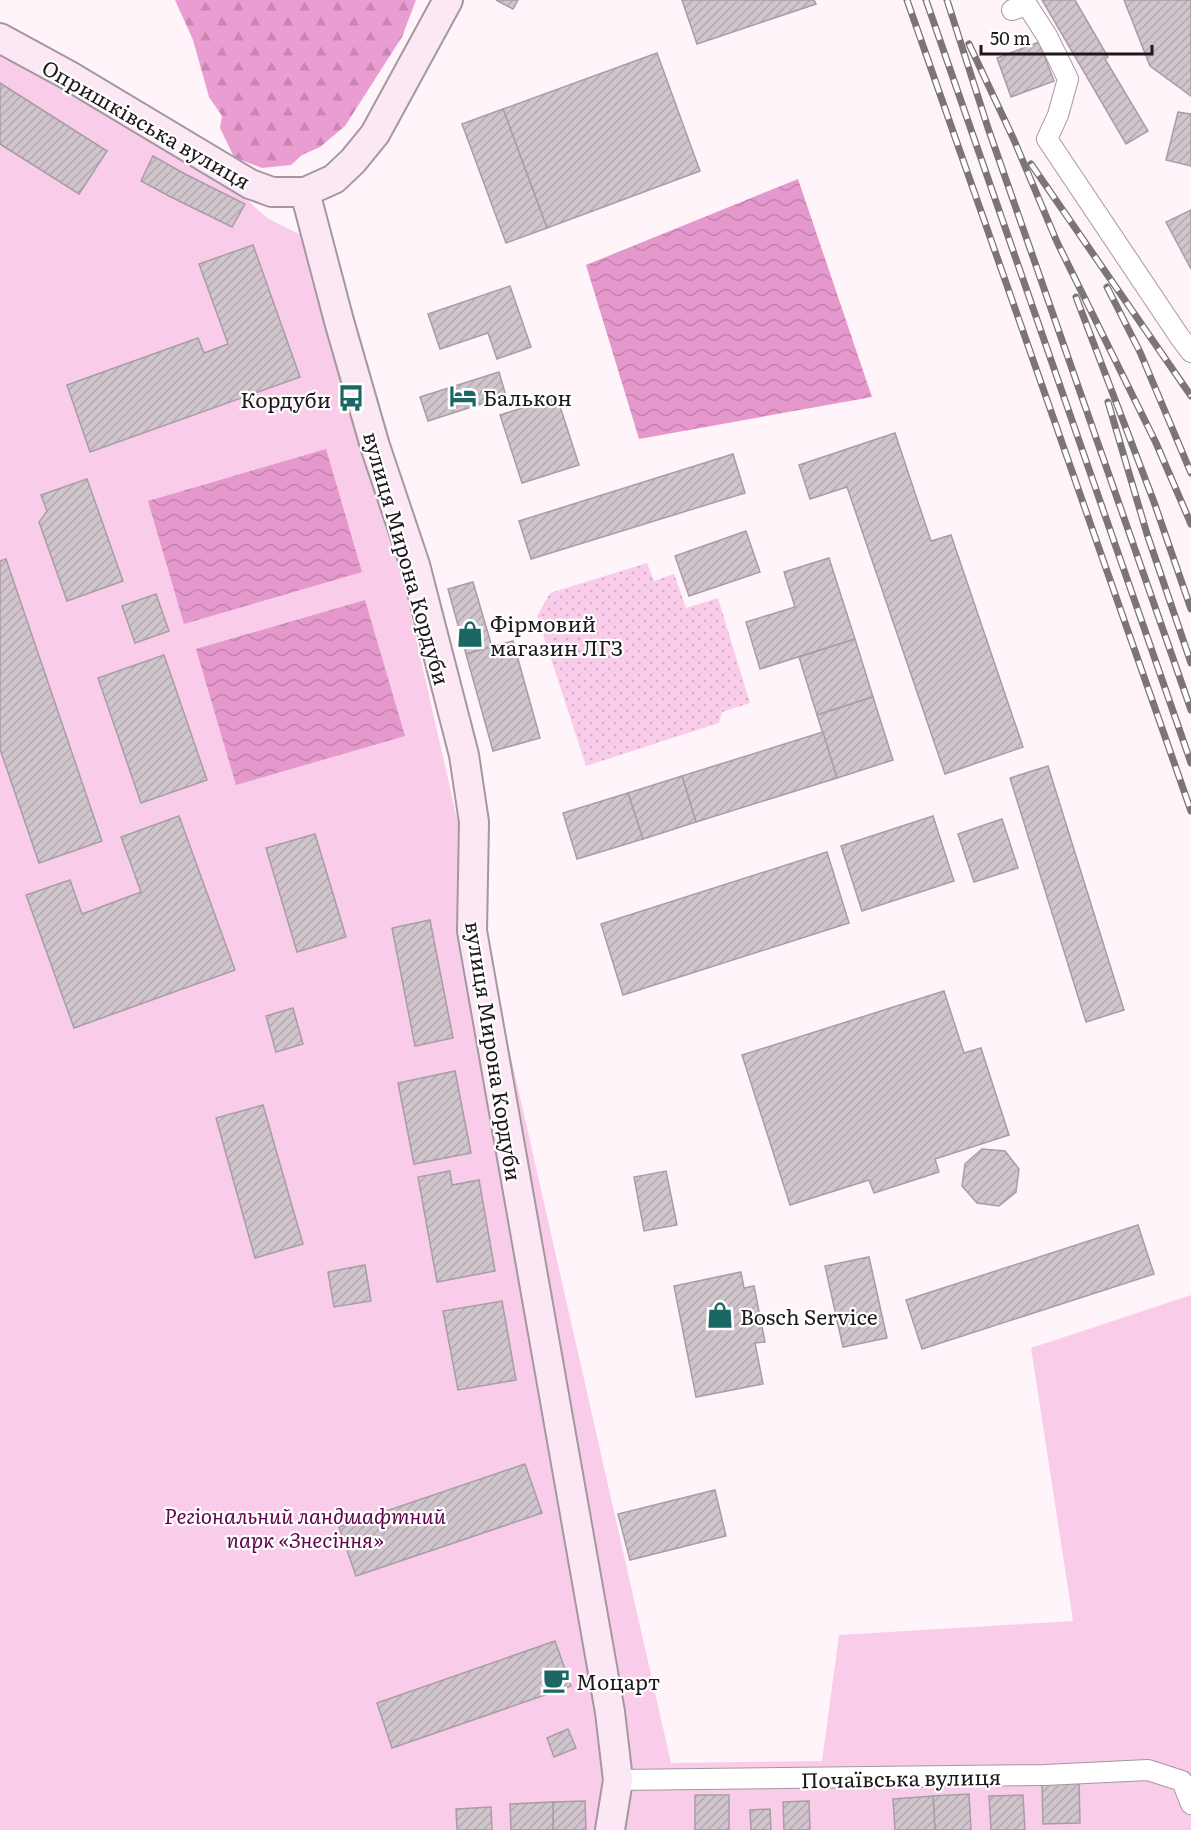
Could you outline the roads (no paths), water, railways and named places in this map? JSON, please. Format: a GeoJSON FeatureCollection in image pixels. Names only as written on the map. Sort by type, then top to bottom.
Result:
{"type":"FeatureCollection","features":[{"type":"Feature","properties":{"kind":"street","name":"Опришківська вулиця"},"geometry":{"type":"LineString","coordinates":[[0,38],[68,75],[250,184],[272,192],[305,192],[334,180],[375,134],[448,0]]}},
{"type":"Feature","properties":{"kind":"street"},"geometry":{"type":"LineString","coordinates":[[1012,10],[1027,5],[1047,36],[1068,79],[1058,115],[1047,139],[1191,352]]}},
{"type":"Feature","properties":{"kind":"street","name":"вулиця Мирона Кордуби"},"geometry":{"type":"LineString","coordinates":[[305,192],[372,436],[415,565],[464,755],[474,822],[472,931],[610,1712],[618,1780],[610,1830]]}},
{"type":"Feature","properties":{"kind":"street","name":"Почаївська вулиця"},"geometry":{"type":"LineString","coordinates":[[618,1780],[1045,1775],[1148,1770],[1182,1781],[1191,1804]]}},
{"type":"Feature","properties":{"kind":"water"},"geometry":{"type":"Polygon","coordinates":[[[798,179],[872,397],[639,439],[586,265],[798,179]]]}},
{"type":"Feature","properties":{"kind":"water"},"geometry":{"type":"Polygon","coordinates":[[[326,449],[362,572],[184,624],[148,501],[326,449]]]}},
{"type":"Feature","properties":{"kind":"water"},"geometry":{"type":"Polygon","coordinates":[[[365,600],[405,736],[236,785],[196,649],[365,600]]]}},
{"type":"Feature","properties":{"kind":"railway"},"geometry":{"type":"LineString","coordinates":[[907,0],[1191,811]]}},
{"type":"Feature","properties":{"kind":"railway"},"geometry":{"type":"LineString","coordinates":[[926,0],[1191,763]]}},
{"type":"Feature","properties":{"kind":"railway"},"geometry":{"type":"LineString","coordinates":[[947,0],[988,128],[1191,710]]}},
{"type":"Feature","properties":{"kind":"railway"},"geometry":{"type":"LineString","coordinates":[[969,44],[1014,140],[1057,242],[1156,443],[1191,524]]}},
{"type":"Feature","properties":{"kind":"railway"},"geometry":{"type":"LineString","coordinates":[[1031,164],[1191,396]]}},
{"type":"Feature","properties":{"kind":"railway"},"geometry":{"type":"LineString","coordinates":[[1107,287],[1140,352],[1191,473]]}},
{"type":"Feature","properties":{"kind":"railway"},"geometry":{"type":"LineString","coordinates":[[1076,297],[1154,502],[1191,609]]}},
{"type":"Feature","properties":{"kind":"railway"},"geometry":{"type":"LineString","coordinates":[[1108,402],[1147,534],[1191,663]]}},
{"type":"Feature","properties":{"kind":"place","name":"Балькон"},"geometry":{"type":"Point","coordinates":[463,396]}},
{"type":"Feature","properties":{"kind":"place","name":"Кордуби"},"geometry":{"type":"Point","coordinates":[351,398]}},
{"type":"Feature","properties":{"kind":"place","name":"Фірмовий магазин ЛГЗ"},"geometry":{"type":"Point","coordinates":[470,634]}},
{"type":"Feature","properties":{"kind":"place","name":"Bosch Service"},"geometry":{"type":"Point","coordinates":[720,1315]}},
{"type":"Feature","properties":{"kind":"place","name":"Моцарт"},"geometry":{"type":"Point","coordinates":[556,1680]}},
{"type":"Feature","properties":{"kind":"park label","name":"Регіональний ландшафтний парк «Знесіння»"},"geometry":{"type":"Point","coordinates":[305,1526]}}]}
